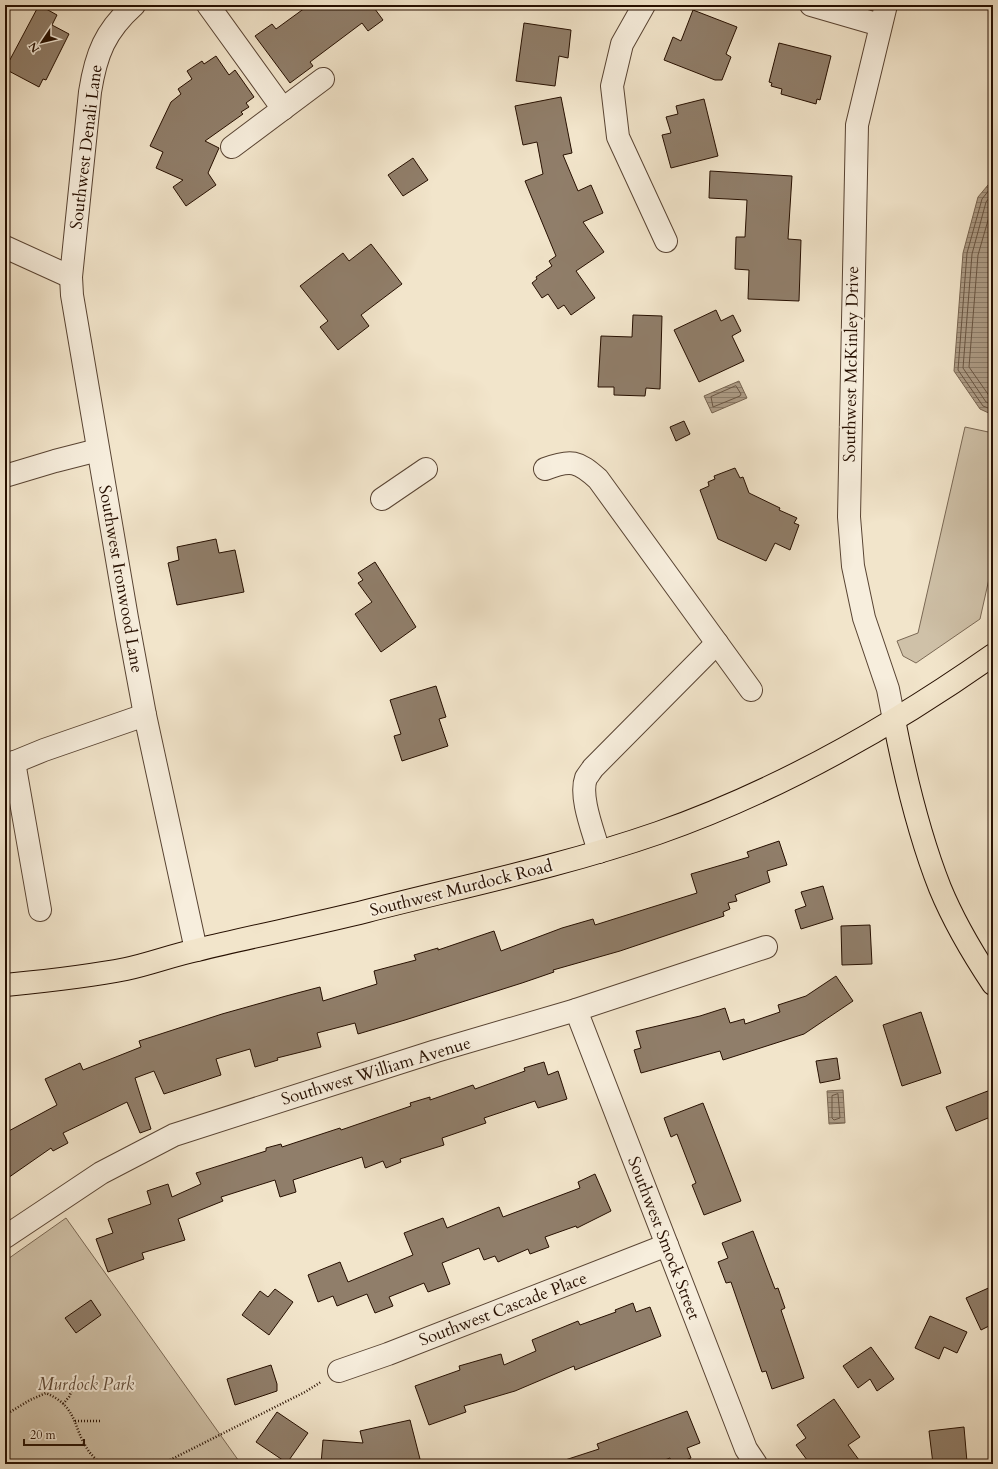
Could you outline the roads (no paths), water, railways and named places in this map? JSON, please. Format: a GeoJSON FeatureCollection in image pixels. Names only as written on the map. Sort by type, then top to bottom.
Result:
{"type":"FeatureCollection","features":[{"type":"Feature","properties":{"kind":"main road","name":"Southwest Murdock Road"},"geometry":{"type":"LineString","coordinates":[[5,985],[127,969],[196,950],[298,928],[555,865],[599,852],[692,820],[774,785],[854,744],[894,720],[993,654]]}},
{"type":"Feature","properties":{"kind":"main road"},"geometry":{"type":"LineString","coordinates":[[894,720],[921,829],[935,875],[962,932],[993,984]]}},
{"type":"Feature","properties":{"kind":"street","name":"Southwest Denali Lane"},"geometry":{"type":"LineString","coordinates":[[71,277],[94,64],[104,42],[114,26],[134,5]]}},
{"type":"Feature","properties":{"kind":"street"},"geometry":{"type":"LineString","coordinates":[[208,5],[283,109]]}},
{"type":"Feature","properties":{"kind":"street"},"geometry":{"type":"LineString","coordinates":[[644,5],[622,44],[612,86],[618,136],[666,241]]}},
{"type":"Feature","properties":{"kind":"street"},"geometry":{"type":"LineString","coordinates":[[811,5],[883,15]]}},
{"type":"Feature","properties":{"kind":"street","name":"Southwest McKinley Drive"},"geometry":{"type":"LineString","coordinates":[[883,15],[857,125],[849,517],[853,566],[863,611],[888,689],[894,720]]}},
{"type":"Feature","properties":{"kind":"street"},"geometry":{"type":"LineString","coordinates":[[232,147],[323,79]]}},
{"type":"Feature","properties":{"kind":"street"},"geometry":{"type":"LineString","coordinates":[[5,246],[71,277]]}},
{"type":"Feature","properties":{"kind":"street","name":"Southwest Ironwood Lane"},"geometry":{"type":"LineString","coordinates":[[71,277],[72,295],[98,450],[145,715],[196,950]]}},
{"type":"Feature","properties":{"kind":"street"},"geometry":{"type":"LineString","coordinates":[[5,476],[98,450]]}},
{"type":"Feature","properties":{"kind":"street"},"geometry":{"type":"LineString","coordinates":[[545,469],[562,462],[575,462],[587,469],[598,479],[751,690]]}},
{"type":"Feature","properties":{"kind":"street"},"geometry":{"type":"LineString","coordinates":[[382,499],[426,469]]}},
{"type":"Feature","properties":{"kind":"street"},"geometry":{"type":"LineString","coordinates":[[599,852],[586,804],[586,779],[593,768],[717,644]]}},
{"type":"Feature","properties":{"kind":"street"},"geometry":{"type":"LineString","coordinates":[[40,910],[10,764],[44,750],[145,715]]}},
{"type":"Feature","properties":{"kind":"street","name":"Southwest William Avenue"},"geometry":{"type":"LineString","coordinates":[[5,1237],[101,1173],[174,1135],[436,1051],[576,1010],[766,947]]}},
{"type":"Feature","properties":{"kind":"street","name":"Southwest Smock Street"},"geometry":{"type":"LineString","coordinates":[[576,1010],[746,1449],[756,1464]]}},
{"type":"Feature","properties":{"kind":"street","name":"Southwest Cascade Place"},"geometry":{"type":"LineString","coordinates":[[339,1371],[388,1354],[667,1245]]}},
{"type":"Feature","properties":{"kind":"water"},"geometry":{"type":"Polygon","coordinates":[[[993,179],[993,415],[980,409],[954,371],[963,253],[978,197],[993,179]]]}},
{"type":"Feature","properties":{"kind":"water"},"geometry":{"type":"Polygon","coordinates":[[[739,381],[747,398],[712,413],[704,396],[739,381]]]}},
{"type":"Feature","properties":{"kind":"water"},"geometry":{"type":"Polygon","coordinates":[[[843,1090],[845,1123],[829,1124],[827,1091],[843,1090]]]}},
{"type":"Feature","properties":{"kind":"park label","name":"Murdock Park"},"geometry":{"type":"Point","coordinates":[86,1384]}}]}
